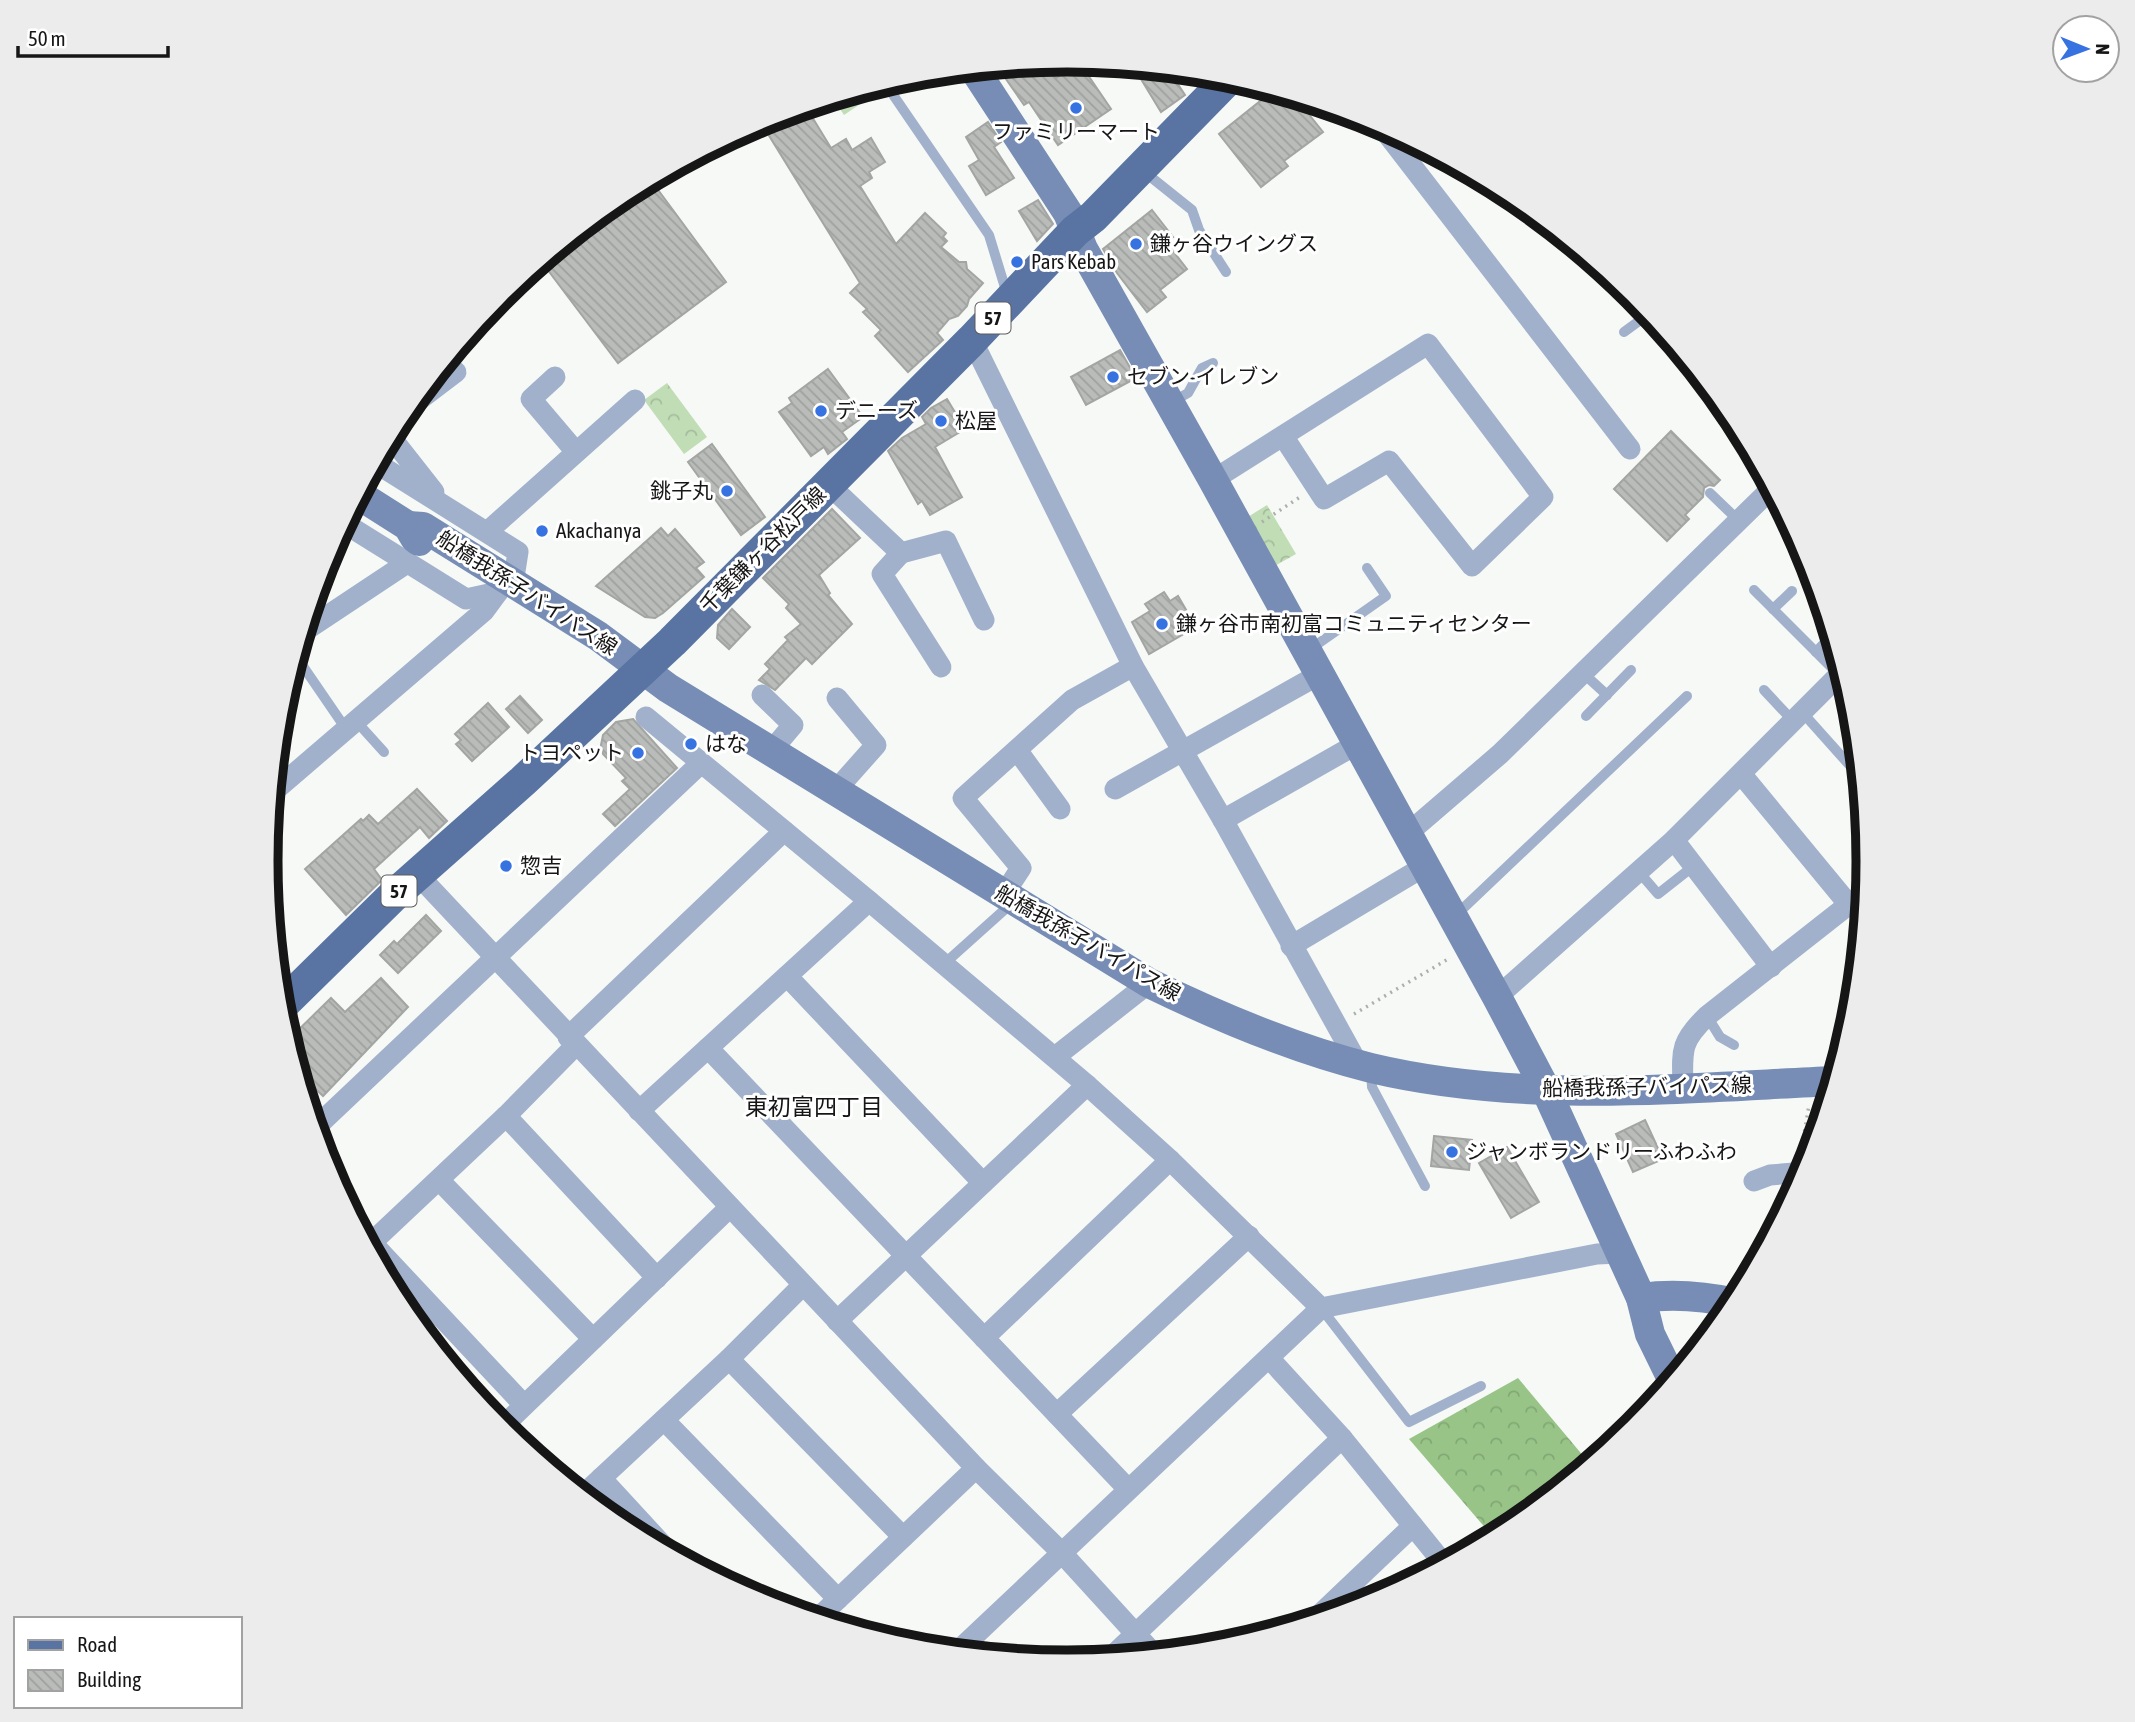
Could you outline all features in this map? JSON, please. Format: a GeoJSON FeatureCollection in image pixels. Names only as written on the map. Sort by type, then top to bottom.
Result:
{"type":"FeatureCollection","features":[{"type":"Feature","properties":{"kind":"main road","name":"千葉鎌ヶ谷松戸線"},"geometry":{"type":"LineString","coordinates":[[290,997],[417,874],[642,670],[1220,87]]}},
{"type":"Feature","properties":{"kind":"street"},"geometry":{"type":"LineString","coordinates":[[979,77],[1068,213],[1075,231],[1470,947],[1546,1090],[1641,1298],[1650,1334],[1669,1372]]}},
{"type":"Feature","properties":{"kind":"street"},"geometry":{"type":"LineString","coordinates":[[1394,143],[1630,449]]}},
{"type":"Feature","properties":{"kind":"street"},"geometry":{"type":"LineString","coordinates":[[972,340],[1133,666],[1223,820],[1335,1025],[1364,1066]]}},
{"type":"Feature","properties":{"kind":"street"},"geometry":{"type":"LineString","coordinates":[[1213,480],[1429,344],[1543,497],[1472,566],[1389,461],[1324,499],[1283,436]]}},
{"type":"Feature","properties":{"kind":"street"},"geometry":{"type":"LineString","coordinates":[[437,386],[456,372]]}},
{"type":"Feature","properties":{"kind":"street"},"geometry":{"type":"LineString","coordinates":[[555,377],[531,399],[576,452]]}},
{"type":"Feature","properties":{"kind":"street"},"geometry":{"type":"LineString","coordinates":[[487,532],[635,400]]}},
{"type":"Feature","properties":{"kind":"street"},"geometry":{"type":"LineString","coordinates":[[397,445],[444,504]]}},
{"type":"Feature","properties":{"kind":"street"},"geometry":{"type":"LineString","coordinates":[[282,784],[484,611],[506,588],[518,552],[383,467]]}},
{"type":"Feature","properties":{"kind":"street"},"geometry":{"type":"LineString","coordinates":[[828,484],[901,553]]}},
{"type":"Feature","properties":{"kind":"street"},"geometry":{"type":"LineString","coordinates":[[1407,834],[1500,754],[1766,494]]}},
{"type":"Feature","properties":{"kind":"street","name":"船橋我孫子バイパス線"},"geometry":{"type":"LineString","coordinates":[[366,500],[408,526],[423,527],[506,588],[598,636],[642,670],[1149,983],[1199,1008],[1271,1036],[1364,1066],[1461,1083],[1546,1090],[1825,1081]]}},
{"type":"Feature","properties":{"kind":"street"},"geometry":{"type":"LineString","coordinates":[[352,528],[466,599],[506,588]]}},
{"type":"Feature","properties":{"kind":"street"},"geometry":{"type":"LineString","coordinates":[[941,667],[882,574],[901,553],[946,541],[984,620]]}},
{"type":"Feature","properties":{"kind":"street"},"geometry":{"type":"LineString","coordinates":[[315,624],[407,563]]}},
{"type":"Feature","properties":{"kind":"street"},"geometry":{"type":"LineString","coordinates":[[1115,789],[1184,752],[1313,663]]}},
{"type":"Feature","properties":{"kind":"street"},"geometry":{"type":"LineString","coordinates":[[1009,897],[1021,868],[963,798],[1072,700],[1133,666]]}},
{"type":"Feature","properties":{"kind":"street"},"geometry":{"type":"LineString","coordinates":[[1497,998],[1674,840],[1835,679]]}},
{"type":"Feature","properties":{"kind":"street"},"geometry":{"type":"LineString","coordinates":[[762,695],[793,726],[772,750]]}},
{"type":"Feature","properties":{"kind":"street"},"geometry":{"type":"LineString","coordinates":[[836,790],[876,745],[837,698]]}},
{"type":"Feature","properties":{"kind":"street"},"geometry":{"type":"LineString","coordinates":[[646,717],[1087,1085],[1170,1160],[1321,1308]]}},
{"type":"Feature","properties":{"kind":"street"},"geometry":{"type":"LineString","coordinates":[[1223,820],[1357,744]]}},
{"type":"Feature","properties":{"kind":"street"},"geometry":{"type":"LineString","coordinates":[[1017,750],[1060,809]]}},
{"type":"Feature","properties":{"kind":"street"},"geometry":{"type":"LineString","coordinates":[[322,1121],[701,763]]}},
{"type":"Feature","properties":{"kind":"street"},"geometry":{"type":"LineString","coordinates":[[1742,775],[1850,906]]}},
{"type":"Feature","properties":{"kind":"street"},"geometry":{"type":"LineString","coordinates":[[375,1239],[506,1116],[572,1041],[784,831]]}},
{"type":"Feature","properties":{"kind":"street"},"geometry":{"type":"LineString","coordinates":[[1674,840],[1771,967]]}},
{"type":"Feature","properties":{"kind":"street"},"geometry":{"type":"LineString","coordinates":[[1291,946],[1425,866]]}},
{"type":"Feature","properties":{"kind":"street"},"geometry":{"type":"LineString","coordinates":[[417,874],[803,1286],[976,1468],[1061,1552],[1147,1646]]}},
{"type":"Feature","properties":{"kind":"street"},"geometry":{"type":"LineString","coordinates":[[639,1111],[869,901]]}},
{"type":"Feature","properties":{"kind":"street"},"geometry":{"type":"LineString","coordinates":[[1683,1087],[1682,1053],[1689,1033],[1707,1016],[1855,901]]}},
{"type":"Feature","properties":{"kind":"street"},"geometry":{"type":"LineString","coordinates":[[787,976],[983,1184]]}},
{"type":"Feature","properties":{"kind":"street"},"geometry":{"type":"LineString","coordinates":[[1055,1058],[1149,983]]}},
{"type":"Feature","properties":{"kind":"street"},"geometry":{"type":"LineString","coordinates":[[709,1048],[1128,1489]]}},
{"type":"Feature","properties":{"kind":"street"},"geometry":{"type":"LineString","coordinates":[[837,1321],[1087,1085]]}},
{"type":"Feature","properties":{"kind":"street"},"geometry":{"type":"LineString","coordinates":[[506,1116],[657,1278]]}},
{"type":"Feature","properties":{"kind":"street"},"geometry":{"type":"LineString","coordinates":[[984,1338],[1170,1160]]}},
{"type":"Feature","properties":{"kind":"street"},"geometry":{"type":"LineString","coordinates":[[1754,1181],[1795,1167]]}},
{"type":"Feature","properties":{"kind":"street"},"geometry":{"type":"LineString","coordinates":[[439,1180],[593,1339]]}},
{"type":"Feature","properties":{"kind":"street"},"geometry":{"type":"LineString","coordinates":[[510,1419],[730,1208]]}},
{"type":"Feature","properties":{"kind":"street"},"geometry":{"type":"LineString","coordinates":[[1057,1414],[1249,1236]]}},
{"type":"Feature","properties":{"kind":"street"},"geometry":{"type":"LineString","coordinates":[[966,1643],[1321,1308],[1597,1254],[1620,1252]]}},
{"type":"Feature","properties":{"kind":"street"},"geometry":{"type":"LineString","coordinates":[[389,1264],[524,1405]]}},
{"type":"Feature","properties":{"kind":"street"},"geometry":{"type":"LineString","coordinates":[[590,1489],[803,1286]]}},
{"type":"Feature","properties":{"kind":"street"},"geometry":{"type":"LineString","coordinates":[[1641,1298],[1667,1294],[1723,1300]]}},
{"type":"Feature","properties":{"kind":"street"},"geometry":{"type":"LineString","coordinates":[[1269,1358],[1342,1438],[1439,1557]]}},
{"type":"Feature","properties":{"kind":"street"},"geometry":{"type":"LineString","coordinates":[[729,1359],[903,1537]]}},
{"type":"Feature","properties":{"kind":"street"},"geometry":{"type":"LineString","coordinates":[[664,1420],[838,1599]]}},
{"type":"Feature","properties":{"kind":"street"},"geometry":{"type":"LineString","coordinates":[[1120,1649],[1342,1438]]}},
{"type":"Feature","properties":{"kind":"street"},"geometry":{"type":"LineString","coordinates":[[825,1611],[976,1468]]}},
{"type":"Feature","properties":{"kind":"street"},"geometry":{"type":"LineString","coordinates":[[601,1478],[648,1529]]}},
{"type":"Feature","properties":{"kind":"street"},"geometry":{"type":"LineString","coordinates":[[1330,1605],[1413,1526]]}},
{"type":"Feature","properties":{"kind":"lane"},"geometry":{"type":"LineString","coordinates":[[891,92],[989,235],[1009,301]]}},
{"type":"Feature","properties":{"kind":"lane"},"geometry":{"type":"LineString","coordinates":[[1140,169],[1192,209],[1199,230],[1226,272]]}},
{"type":"Feature","properties":{"kind":"lane"},"geometry":{"type":"LineString","coordinates":[[1624,332],[1641,319]]}},
{"type":"Feature","properties":{"kind":"lane"},"geometry":{"type":"LineString","coordinates":[[1170,403],[1188,393],[1202,368],[1213,363]]}},
{"type":"Feature","properties":{"kind":"lane"},"geometry":{"type":"LineString","coordinates":[[1710,493],[1739,521]]}},
{"type":"Feature","properties":{"kind":"lane"},"geometry":{"type":"LineString","coordinates":[[1313,663],[1386,596],[1367,568]]}},
{"type":"Feature","properties":{"kind":"lane"},"geometry":{"type":"LineString","coordinates":[[1754,590],[1832,665]]}},
{"type":"Feature","properties":{"kind":"lane"},"geometry":{"type":"LineString","coordinates":[[1773,609],[1792,591]]}},
{"type":"Feature","properties":{"kind":"lane"},"geometry":{"type":"LineString","coordinates":[[1816,652],[1825,642]]}},
{"type":"Feature","properties":{"kind":"lane"},"geometry":{"type":"LineString","coordinates":[[303,665],[351,725],[384,752]]}},
{"type":"Feature","properties":{"kind":"lane"},"geometry":{"type":"LineString","coordinates":[[1586,716],[1631,670]]}},
{"type":"Feature","properties":{"kind":"lane"},"geometry":{"type":"LineString","coordinates":[[1583,673],[1607,695]]}},
{"type":"Feature","properties":{"kind":"lane"},"geometry":{"type":"LineString","coordinates":[[1763,690],[1798,717],[1851,768]]}},
{"type":"Feature","properties":{"kind":"lane"},"geometry":{"type":"LineString","coordinates":[[1454,917],[1687,696]]}},
{"type":"Feature","properties":{"kind":"lane"},"geometry":{"type":"LineString","coordinates":[[1639,872],[1658,894],[1686,872]]}},
{"type":"Feature","properties":{"kind":"lane"},"geometry":{"type":"LineString","coordinates":[[943,964],[1009,897]]}},
{"type":"Feature","properties":{"kind":"lane"},"geometry":{"type":"LineString","coordinates":[[1707,1016],[1720,1037],[1734,1045]]}},
{"type":"Feature","properties":{"kind":"lane"},"geometry":{"type":"LineString","coordinates":[[1364,1066],[1372,1087],[1426,1186]]}},
{"type":"Feature","properties":{"kind":"lane"},"geometry":{"type":"LineString","coordinates":[[1321,1308],[1409,1422],[1481,1386]]}},
{"type":"Feature","properties":{"kind":"path"},"geometry":{"type":"LineString","coordinates":[[1246,540],[1260,523],[1316,487]]}},
{"type":"Feature","properties":{"kind":"path"},"geometry":{"type":"LineString","coordinates":[[1335,1025],[1470,947]]}},
{"type":"Feature","properties":{"kind":"path"},"geometry":{"type":"LineString","coordinates":[[1805,1141],[1809,1103]]}},
{"type":"Feature","properties":{"kind":"green space"},"geometry":{"type":"Polygon","coordinates":[[[870,97],[844,115],[838,107],[870,97]]]}},
{"type":"Feature","properties":{"kind":"green space"},"geometry":{"type":"Polygon","coordinates":[[[667,383],[707,437],[684,454],[644,400],[667,383]]]}},
{"type":"Feature","properties":{"kind":"green space"},"geometry":{"type":"Polygon","coordinates":[[[1267,505],[1296,554],[1271,568],[1243,520],[1267,505]]]}},
{"type":"Feature","properties":{"kind":"green space"},"geometry":{"type":"Polygon","coordinates":[[[1518,1378],[1584,1457],[1548,1487],[1487,1529],[1409,1439],[1518,1378]]]}},
{"type":"Feature","properties":{"kind":"building"},"geometry":{"type":"Polygon","coordinates":[[[1052,72],[1056,78],[1065,72],[1086,72],[1111,109],[1058,145],[1029,102],[1024,105],[1003,75],[1052,72]]]}},
{"type":"Feature","properties":{"kind":"building"},"geometry":{"type":"Polygon","coordinates":[[[1139,75],[1175,80],[1185,95],[1161,112],[1139,75]]]}},
{"type":"Feature","properties":{"kind":"building"},"geometry":{"type":"Polygon","coordinates":[[[1265,97],[1305,109],[1323,132],[1284,161],[1288,166],[1261,187],[1219,134],[1265,97]]]}},
{"type":"Feature","properties":{"kind":"building"},"geometry":{"type":"Polygon","coordinates":[[[811,115],[831,148],[846,139],[852,150],[871,138],[885,162],[869,172],[872,178],[860,186],[896,244],[925,213],[946,233],[943,237],[947,241],[941,247],[959,262],[966,262],[967,269],[983,283],[958,316],[949,319],[937,333],[943,340],[908,372],[875,336],[881,330],[863,312],[867,309],[850,293],[860,283],[766,131],[811,115]]]}},
{"type":"Feature","properties":{"kind":"building"},"geometry":{"type":"Polygon","coordinates":[[[988,122],[1001,142],[994,147],[1014,178],[986,195],[969,166],[979,160],[966,137],[988,122]]]}},
{"type":"Feature","properties":{"kind":"building"},"geometry":{"type":"Polygon","coordinates":[[[656,188],[726,282],[618,363],[547,268],[587,235],[656,188]]]}},
{"type":"Feature","properties":{"kind":"building"},"geometry":{"type":"Polygon","coordinates":[[[1038,200],[1053,224],[1037,241],[1019,211],[1038,200]]]}},
{"type":"Feature","properties":{"kind":"building"},"geometry":{"type":"Polygon","coordinates":[[[1152,210],[1173,237],[1166,242],[1187,269],[1160,290],[1166,297],[1147,312],[1117,273],[1103,249],[1152,210]]]}},
{"type":"Feature","properties":{"kind":"building"},"geometry":{"type":"Polygon","coordinates":[[[1120,350],[1136,378],[1086,405],[1071,377],[1120,350]]]}},
{"type":"Feature","properties":{"kind":"building"},"geometry":{"type":"Polygon","coordinates":[[[828,369],[863,417],[842,432],[847,439],[828,454],[824,447],[811,456],[779,412],[792,403],[789,398],[828,369]]]}},
{"type":"Feature","properties":{"kind":"building"},"geometry":{"type":"Polygon","coordinates":[[[947,399],[965,429],[935,447],[962,497],[930,515],[922,501],[918,504],[888,451],[902,438],[926,424],[922,417],[947,399]]]}},
{"type":"Feature","properties":{"kind":"building"},"geometry":{"type":"Polygon","coordinates":[[[1671,431],[1720,480],[1714,486],[1704,488],[1703,497],[1685,515],[1689,519],[1667,541],[1614,489],[1671,431]]]}},
{"type":"Feature","properties":{"kind":"building"},"geometry":{"type":"Polygon","coordinates":[[[712,444],[765,517],[741,535],[688,462],[712,444]]]}},
{"type":"Feature","properties":{"kind":"building"},"geometry":{"type":"Polygon","coordinates":[[[832,509],[860,538],[819,575],[830,593],[828,595],[852,624],[812,664],[806,658],[775,690],[759,680],[770,669],[765,664],[788,640],[785,637],[801,624],[786,608],[789,604],[763,578],[832,509]]]}},
{"type":"Feature","properties":{"kind":"building"},"geometry":{"type":"Polygon","coordinates":[[[661,528],[668,536],[675,529],[704,562],[696,568],[704,577],[663,613],[655,618],[645,617],[596,586],[661,528]]]}},
{"type":"Feature","properties":{"kind":"building"},"geometry":{"type":"Polygon","coordinates":[[[1164,592],[1170,601],[1178,596],[1196,627],[1149,654],[1132,622],[1150,611],[1145,604],[1164,592]]]}},
{"type":"Feature","properties":{"kind":"building"},"geometry":{"type":"Polygon","coordinates":[[[732,609],[750,627],[729,649],[717,638],[718,625],[732,609]]]}},
{"type":"Feature","properties":{"kind":"building"},"geometry":{"type":"Polygon","coordinates":[[[520,696],[542,720],[528,733],[506,709],[520,696]]]}},
{"type":"Feature","properties":{"kind":"building"},"geometry":{"type":"Polygon","coordinates":[[[488,703],[509,727],[472,761],[456,744],[461,740],[455,734],[488,703]]]}},
{"type":"Feature","properties":{"kind":"building"},"geometry":{"type":"Polygon","coordinates":[[[633,719],[677,768],[615,826],[603,814],[630,789],[622,781],[626,778],[603,754],[601,745],[603,735],[616,722],[633,719]]]}},
{"type":"Feature","properties":{"kind":"building"},"geometry":{"type":"Polygon","coordinates":[[[417,789],[447,821],[429,838],[420,827],[374,869],[382,880],[346,915],[305,869],[361,819],[363,821],[369,815],[378,824],[417,789]]]}},
{"type":"Feature","properties":{"kind":"building"},"geometry":{"type":"Polygon","coordinates":[[[426,915],[441,931],[398,973],[380,955],[394,941],[397,944],[426,915]]]}},
{"type":"Feature","properties":{"kind":"building"},"geometry":{"type":"Polygon","coordinates":[[[381,978],[408,1007],[323,1096],[311,1085],[297,1031],[331,998],[345,1012],[381,978]]]}},
{"type":"Feature","properties":{"kind":"building"},"geometry":{"type":"Polygon","coordinates":[[[1645,1120],[1663,1159],[1633,1172],[1616,1134],[1645,1120]]]}},
{"type":"Feature","properties":{"kind":"building"},"geometry":{"type":"Polygon","coordinates":[[[1434,1136],[1472,1140],[1469,1170],[1431,1166],[1434,1136]]]}},
{"type":"Feature","properties":{"kind":"building"},"geometry":{"type":"Polygon","coordinates":[[[1507,1147],[1539,1202],[1511,1218],[1479,1163],[1507,1147]]]}},
{"type":"Feature","properties":{"kind":"place","name":"ファミリーマート"},"geometry":{"type":"Point","coordinates":[1076,108]}},
{"type":"Feature","properties":{"kind":"place","name":"鎌ヶ谷ウイングス"},"geometry":{"type":"Point","coordinates":[1136,244]}},
{"type":"Feature","properties":{"kind":"place","name":"Pars Kebab"},"geometry":{"type":"Point","coordinates":[1017,262]}},
{"type":"Feature","properties":{"kind":"place","name":"セブン-イレブン"},"geometry":{"type":"Point","coordinates":[1113,377]}},
{"type":"Feature","properties":{"kind":"place","name":"デニーズ"},"geometry":{"type":"Point","coordinates":[821,411]}},
{"type":"Feature","properties":{"kind":"place","name":"松屋"},"geometry":{"type":"Point","coordinates":[941,421]}},
{"type":"Feature","properties":{"kind":"place","name":"銚子丸"},"geometry":{"type":"Point","coordinates":[727,491]}},
{"type":"Feature","properties":{"kind":"place","name":"Akachanya"},"geometry":{"type":"Point","coordinates":[542,531]}},
{"type":"Feature","properties":{"kind":"place","name":"鎌ヶ谷市南初富コミュニティセンター"},"geometry":{"type":"Point","coordinates":[1162,624]}},
{"type":"Feature","properties":{"kind":"place","name":"はな"},"geometry":{"type":"Point","coordinates":[691,744]}},
{"type":"Feature","properties":{"kind":"place","name":"トヨペット"},"geometry":{"type":"Point","coordinates":[638,753]}},
{"type":"Feature","properties":{"kind":"place","name":"惣吉"},"geometry":{"type":"Point","coordinates":[506,866]}},
{"type":"Feature","properties":{"kind":"place","name":"ジャンボランドリーふわふわ"},"geometry":{"type":"Point","coordinates":[1452,1152]}},
{"type":"Feature","properties":{"kind":"district","name":"東初富四丁目"},"geometry":{"type":"Point","coordinates":[814,1107]}}]}
